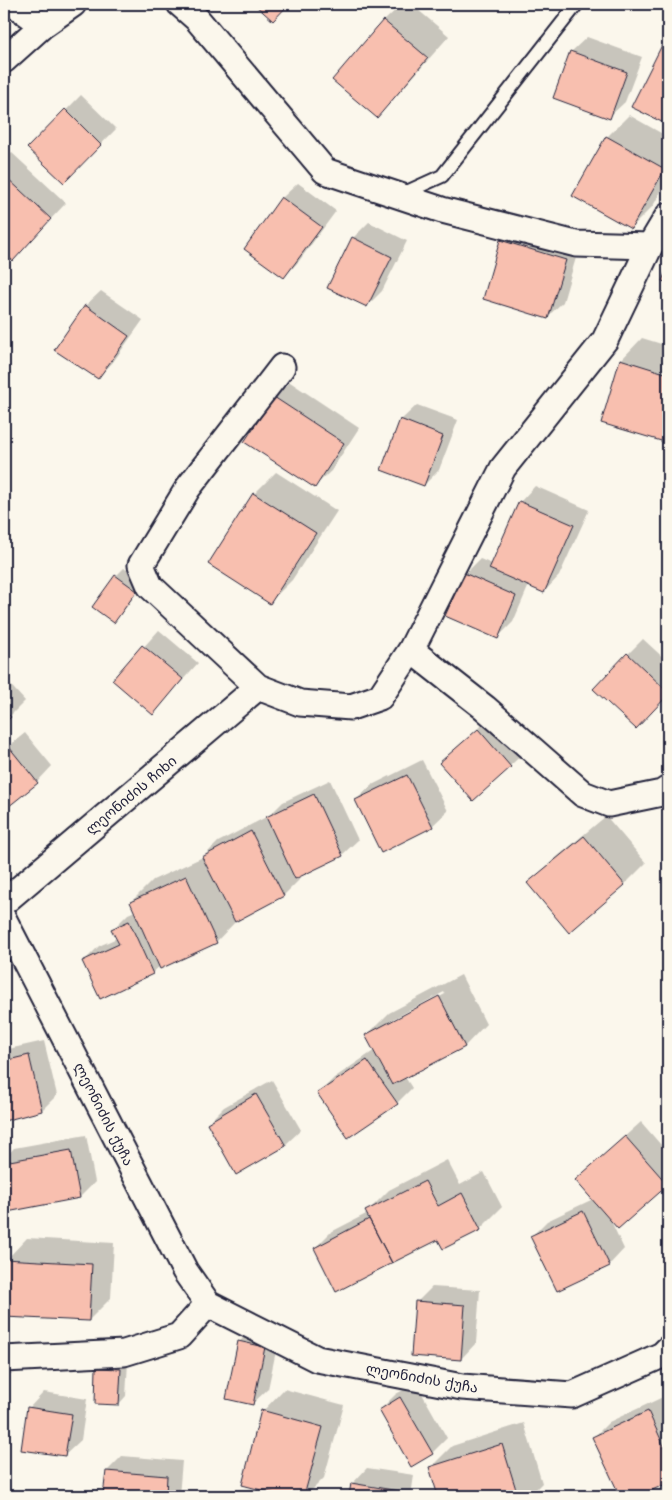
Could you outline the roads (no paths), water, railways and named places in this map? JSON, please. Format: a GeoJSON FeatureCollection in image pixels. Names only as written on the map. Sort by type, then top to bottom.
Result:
{"type":"FeatureCollection","features":[{"type":"Feature","properties":{"kind":"street"},"geometry":{"type":"LineString","coordinates":[[14,4],[43,25]]}},
{"type":"Feature","properties":{"kind":"street"},"geometry":{"type":"LineString","coordinates":[[4,60],[43,25],[73,4]]}},
{"type":"Feature","properties":{"kind":"street"},"geometry":{"type":"LineString","coordinates":[[180,4],[197,19],[325,171],[442,210],[576,244],[650,246]]}},
{"type":"Feature","properties":{"kind":"street"},"geometry":{"type":"LineString","coordinates":[[282,367],[188,488],[141,565],[150,586],[258,687],[300,703],[352,707],[380,697],[411,650],[503,468],[605,340],[650,246],[668,216]]}},
{"type":"Feature","properties":{"kind":"street"},"geometry":{"type":"LineString","coordinates":[[411,650],[485,708],[583,794],[609,804],[662,793],[668,789]]}},
{"type":"Feature","properties":{"kind":"street","name":"ლეონიძის ჩიხი"},"geometry":{"type":"LineString","coordinates":[[4,902],[258,687]]}},
{"type":"Feature","properties":{"kind":"street","name":"ლეონიძის ქუჩა"},"geometry":{"type":"LineString","coordinates":[[4,920],[185,1271],[208,1304],[317,1359],[462,1387],[572,1395],[662,1355],[668,1349]]}},
{"type":"Feature","properties":{"kind":"street"},"geometry":{"type":"LineString","coordinates":[[4,1359],[124,1353],[178,1336],[208,1304]]}},
{"type":"Feature","properties":{"kind":"lane"},"geometry":{"type":"LineString","coordinates":[[399,196],[442,176],[577,4]]}}]}
